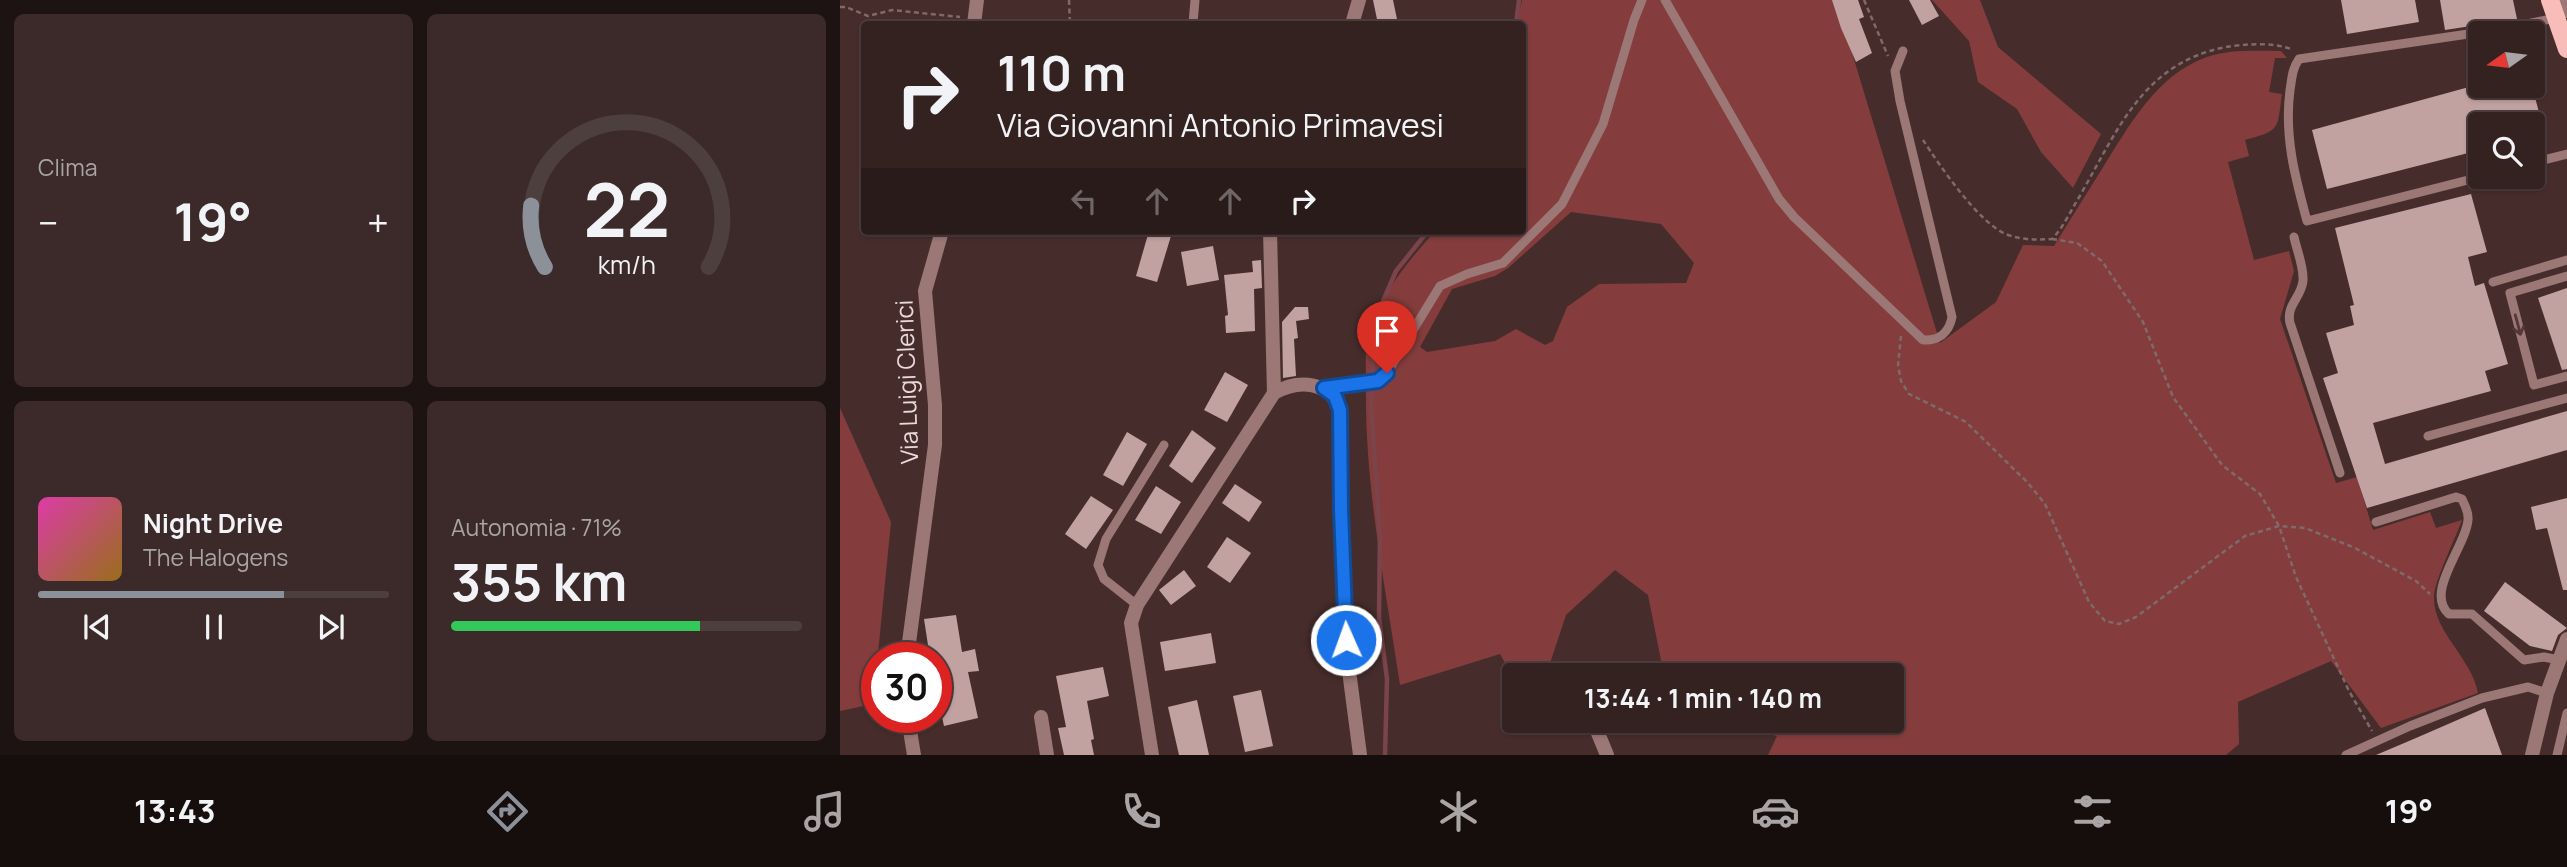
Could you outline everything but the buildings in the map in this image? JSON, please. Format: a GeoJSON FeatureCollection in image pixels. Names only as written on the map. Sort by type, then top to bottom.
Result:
{"type":"FeatureCollection","features":[{"type":"Feature","properties":{"kind":"main road"},"geometry":{"type":"LineString","coordinates":[[2560,10],[2567,49]]}},
{"type":"Feature","properties":{"kind":"street"},"geometry":{"type":"LineString","coordinates":[[1353,21],[1359,0]]}},
{"type":"Feature","properties":{"kind":"street"},"geometry":{"type":"LineString","coordinates":[[974,21],[976,2]]}},
{"type":"Feature","properties":{"kind":"street","name":"Via Luigi Clerici"},"geometry":{"type":"LineString","coordinates":[[909,642],[935,445],[925,291],[941,235]]}},
{"type":"Feature","properties":{"kind":"street"},"geometry":{"type":"LineString","coordinates":[[1152,755],[1131,623],[1137,605],[1274,393],[1270,235]]}},
{"type":"Feature","properties":{"kind":"street"},"geometry":{"type":"LineString","coordinates":[[1274,393],[1294,385],[1309,385],[1329,392],[1340,410],[1346,640],[1360,755]]}},
{"type":"Feature","properties":{"kind":"street"},"geometry":{"type":"LineString","coordinates":[[2532,755],[2547,693],[2567,639]]}},
{"type":"Feature","properties":{"kind":"street"},"geometry":{"type":"LineString","coordinates":[[1041,718],[1047,755]]}},
{"type":"Feature","properties":{"kind":"street"},"geometry":{"type":"LineString","coordinates":[[910,733],[914,755]]}},
{"type":"Feature","properties":{"kind":"street"},"geometry":{"type":"LineString","coordinates":[[1598,733],[1607,755]]}},
{"type":"Feature","properties":{"kind":"lane"},"geometry":{"type":"LineString","coordinates":[[1193,21],[1195,0]]}},
{"type":"Feature","properties":{"kind":"lane"},"geometry":{"type":"LineString","coordinates":[[1329,392],[1378,381],[1387,373],[1440,286],[1466,274],[1503,263],[1562,204],[1603,124],[1642,0]]}},
{"type":"Feature","properties":{"kind":"lane"},"geometry":{"type":"LineString","coordinates":[[1665,0],[1779,199],[1794,217],[1923,340],[1933,340],[1943,335],[1952,317],[1906,130],[1895,71],[1903,51]]}},
{"type":"Feature","properties":{"kind":"lane"},"geometry":{"type":"LineString","coordinates":[[2468,180],[2307,221],[2291,160],[2287,113],[2293,67],[2299,59],[2308,57],[2502,29],[2560,10]]}},
{"type":"Feature","properties":{"kind":"lane"},"geometry":{"type":"LineString","coordinates":[[2545,160],[2567,154]]}},
{"type":"Feature","properties":{"kind":"lane"},"geometry":{"type":"LineString","coordinates":[[2294,237],[2303,279],[2301,291],[2290,306],[2290,323],[2340,473]]}},
{"type":"Feature","properties":{"kind":"lane"},"geometry":{"type":"LineString","coordinates":[[2493,282],[2567,260]]}},
{"type":"Feature","properties":{"kind":"lane"},"geometry":{"type":"LineString","coordinates":[[2567,276],[2510,293],[2534,385],[2567,376]]}},
{"type":"Feature","properties":{"kind":"lane"},"geometry":{"type":"LineString","coordinates":[[2428,436],[2567,398]]}},
{"type":"Feature","properties":{"kind":"lane"},"geometry":{"type":"LineString","coordinates":[[1137,605],[1104,579],[1098,565],[1106,539],[1164,444]]}},
{"type":"Feature","properties":{"kind":"lane"},"geometry":{"type":"LineString","coordinates":[[2376,522],[2456,497],[2462,499],[2468,511],[2468,524],[2442,589],[2440,603],[2449,614],[2472,614],[2524,660],[2544,657],[2558,660]]}},
{"type":"Feature","properties":{"kind":"lane"},"geometry":{"type":"LineString","coordinates":[[2346,755],[2482,698],[2528,687],[2547,693]]}},
{"type":"Feature","properties":{"kind":"lane"},"geometry":{"type":"LineString","coordinates":[[2557,755],[2567,713]]}},
{"type":"Feature","properties":{"kind":"path"},"geometry":{"type":"LineString","coordinates":[[1069,0],[1070,21]]}},
{"type":"Feature","properties":{"kind":"path"},"geometry":{"type":"LineString","coordinates":[[1864,0],[1895,71]]}},
{"type":"Feature","properties":{"kind":"path"},"geometry":{"type":"LineString","coordinates":[[840,7],[868,16],[892,10],[959,18],[966,15],[976,2]]}},
{"type":"Feature","properties":{"kind":"path"},"geometry":{"type":"LineString","coordinates":[[2052,239],[2138,97],[2160,76],[2191,58],[2234,46],[2287,47],[2308,57]]}},
{"type":"Feature","properties":{"kind":"path"},"geometry":{"type":"LineString","coordinates":[[1906,130],[1919,134],[1940,166],[1983,218],[2004,234],[2026,240],[2052,239],[2077,243],[2102,261],[2143,322],[2173,397],[2222,465],[2260,494],[2279,526],[2296,576],[2338,668],[2377,740]]}},
{"type":"Feature","properties":{"kind":"path"},"geometry":{"type":"LineString","coordinates":[[1903,321],[1898,365],[1900,381],[1909,394],[1966,422],[2028,483],[2045,504],[2089,602],[2105,621],[2119,624],[2136,617],[2245,536],[2279,526],[2305,528],[2353,547],[2416,581],[2440,603]]}},
{"type":"Feature","properties":{"kind":"shaded area"},"geometry":{"type":"Polygon","coordinates":[[[1522,0],[1836,0],[1940,343],[1996,302],[2023,245],[2054,246],[2134,119],[2158,89],[2173,76],[2189,65],[2216,54],[2281,51],[2287,58],[2275,58],[2269,92],[2282,94],[2278,122],[2271,131],[2245,140],[2249,156],[2228,162],[2254,260],[2289,251],[2294,271],[2280,319],[2336,483],[2357,477],[2373,530],[2430,512],[2436,528],[2462,520],[2435,589],[2435,609],[2445,633],[2468,668],[2478,693],[2381,728],[2331,661],[2238,702],[2239,744],[2226,755],[1768,755],[1777,736],[1765,733],[1904,733],[1904,663],[1662,663],[1648,595],[1615,570],[1566,615],[1550,663],[1505,663],[1500,654],[1400,685],[1372,495],[1366,419],[1368,337],[1372,323],[1391,286],[1432,235],[1526,235],[1526,21],[1518,21],[1522,0]],[[1571,212],[1508,268],[1495,276],[1452,289],[1420,347],[1427,352],[1495,341],[1516,329],[1545,345],[1553,341],[1567,307],[1599,284],[1686,283],[1694,263],[1661,224],[1571,212]]]}},
{"type":"Feature","properties":{"kind":"shaded area"},"geometry":{"type":"Polygon","coordinates":[[[1932,0],[1980,0],[1998,47],[2101,134],[2073,188],[2041,152],[2017,109],[1978,82],[1969,41],[1932,0]]]}},
{"type":"Feature","properties":{"kind":"shaded area"},"geometry":{"type":"Polygon","coordinates":[[[840,408],[891,522],[879,642],[861,642],[861,707],[840,711],[840,408]]]}},
{"type":"Feature","properties":{"kind":"waterway"},"geometry":{"type":"LineString","coordinates":[[1516,21],[1519,0]]}},
{"type":"Feature","properties":{"kind":"waterway"},"geometry":{"type":"LineString","coordinates":[[1385,755],[1387,679],[1379,617],[1380,534],[1371,405],[1374,337],[1380,308],[1396,271],[1425,235]]}},
{"type":"Feature","properties":{"kind":"route"},"geometry":{"type":"LineString","coordinates":[[1346,640],[1340,410],[1335,396],[1324,388],[1378,381],[1387,373]]}}]}
